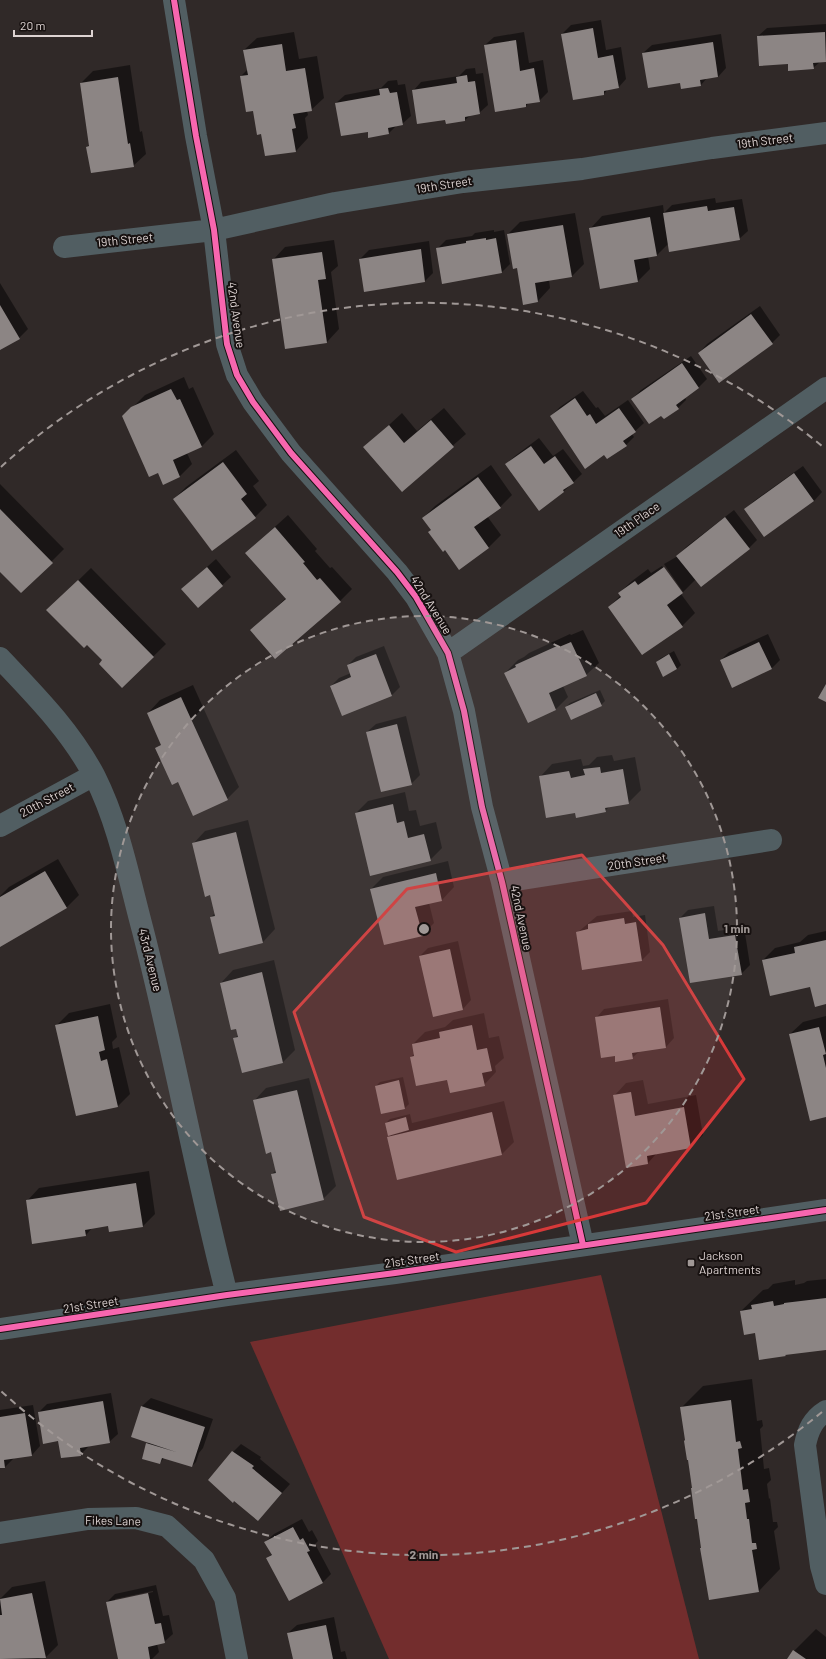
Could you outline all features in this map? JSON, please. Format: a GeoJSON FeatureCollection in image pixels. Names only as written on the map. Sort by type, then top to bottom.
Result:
{"type":"FeatureCollection","features":[{"type":"Feature","properties":{"kind":"street","name":"42nd Avenue"},"geometry":{"type":"LineString","coordinates":[[174,0],[196,136],[214,230],[227,344],[241,381],[252,402],[291,453],[397,572],[416,597],[448,652],[464,711],[482,807],[502,882],[583,1245]]}},
{"type":"Feature","properties":{"kind":"street","name":"19th Street"},"geometry":{"type":"LineString","coordinates":[[64,247],[214,230],[335,203],[463,182],[582,169],[712,148],[826,133]]}},
{"type":"Feature","properties":{"kind":"street","name":"19th Place"},"geometry":{"type":"LineString","coordinates":[[448,652],[826,388]]}},
{"type":"Feature","properties":{"kind":"street","name":"43rd Avenue"},"geometry":{"type":"LineString","coordinates":[[0,658],[66,730],[94,775],[116,828],[154,976],[217,1256],[228,1295]]}},
{"type":"Feature","properties":{"kind":"street","name":"20th Street"},"geometry":{"type":"LineString","coordinates":[[0,826],[94,775]]}},
{"type":"Feature","properties":{"kind":"street","name":"20th Street"},"geometry":{"type":"LineString","coordinates":[[502,882],[771,840]]}},
{"type":"Feature","properties":{"kind":"street","name":"21st Street"},"geometry":{"type":"LineString","coordinates":[[0,1329],[826,1210]]}},
{"type":"Feature","properties":{"kind":"street"},"geometry":{"type":"LineString","coordinates":[[826,1411],[813,1422],[807,1433],[805,1445],[820,1559],[826,1584]]}},
{"type":"Feature","properties":{"kind":"street","name":"Fikes Lane"},"geometry":{"type":"LineString","coordinates":[[0,1534],[88,1519],[136,1518],[167,1526],[204,1560],[225,1598],[237,1659]]}},
{"type":"Feature","properties":{"kind":"highlighted area"},"geometry":{"type":"Polygon","coordinates":[[[582,855],[663,945],[744,1079],[646,1203],[456,1252],[364,1217],[294,1012],[407,889],[582,855]]]}},
{"type":"Feature","properties":{"kind":"shaded area"},"geometry":{"type":"Polygon","coordinates":[[[601,1275],[699,1659],[389,1659],[250,1342],[601,1275]]]}},
{"type":"Feature","properties":{"kind":"building"},"geometry":{"type":"Polygon","coordinates":[[[593,28],[598,58],[613,55],[619,88],[604,91],[604,95],[573,100],[561,34],[593,28]]]}},
{"type":"Feature","properties":{"kind":"building"},"geometry":{"type":"Polygon","coordinates":[[[825,32],[826,62],[813,63],[814,69],[788,71],[788,64],[759,66],[757,36],[825,32]]]}},
{"type":"Feature","properties":{"kind":"building"},"geometry":{"type":"Polygon","coordinates":[[[516,40],[520,71],[534,68],[540,102],[526,104],[526,107],[495,112],[484,45],[516,40]]]}},
{"type":"Feature","properties":{"kind":"building"},"geometry":{"type":"Polygon","coordinates":[[[713,42],[718,77],[700,80],[701,86],[681,89],[680,83],[648,88],[642,53],[713,42]]]}},
{"type":"Feature","properties":{"kind":"building"},"geometry":{"type":"Polygon","coordinates":[[[282,44],[286,71],[305,68],[312,111],[293,114],[296,128],[292,129],[296,152],[265,156],[261,134],[257,135],[253,111],[246,112],[240,76],[248,75],[243,50],[282,44]]]}},
{"type":"Feature","properties":{"kind":"building"},"geometry":{"type":"Polygon","coordinates":[[[467,75],[468,82],[475,81],[480,114],[465,117],[465,121],[446,124],[445,120],[417,124],[412,90],[457,83],[456,77],[467,75]]]}},
{"type":"Feature","properties":{"kind":"building"},"geometry":{"type":"Polygon","coordinates":[[[118,77],[128,144],[130,143],[134,167],[91,173],[86,147],[89,146],[80,83],[118,77]]]}},
{"type":"Feature","properties":{"kind":"building"},"geometry":{"type":"Polygon","coordinates":[[[388,88],[390,93],[397,92],[403,125],[388,128],[389,134],[368,138],[368,132],[341,136],[335,103],[380,95],[379,89],[388,88]]]}},
{"type":"Feature","properties":{"kind":"building"},"geometry":{"type":"Polygon","coordinates":[[[707,206],[708,211],[734,207],[740,240],[669,252],[663,213],[707,206]]]}},
{"type":"Feature","properties":{"kind":"building"},"geometry":{"type":"Polygon","coordinates":[[[650,217],[657,256],[634,260],[638,282],[600,289],[589,228],[650,217]]]}},
{"type":"Feature","properties":{"kind":"building"},"geometry":{"type":"Polygon","coordinates":[[[563,225],[572,277],[535,283],[538,302],[523,305],[517,268],[513,269],[507,234],[563,225]]]}},
{"type":"Feature","properties":{"kind":"building"},"geometry":{"type":"Polygon","coordinates":[[[486,238],[486,240],[496,238],[502,273],[442,284],[436,248],[486,238]]]}},
{"type":"Feature","properties":{"kind":"building"},"geometry":{"type":"Polygon","coordinates":[[[421,249],[425,282],[364,292],[359,259],[421,249]]]}},
{"type":"Feature","properties":{"kind":"building"},"geometry":{"type":"Polygon","coordinates":[[[322,252],[326,279],[318,280],[327,343],[285,349],[272,259],[322,252]]]}},
{"type":"Feature","properties":{"kind":"building"},"geometry":{"type":"Polygon","coordinates":[[[0,305],[20,339],[0,350],[0,305]]]}},
{"type":"Feature","properties":{"kind":"building"},"geometry":{"type":"Polygon","coordinates":[[[751,314],[773,344],[719,383],[698,353],[751,314]]]}},
{"type":"Feature","properties":{"kind":"building"},"geometry":{"type":"Polygon","coordinates":[[[682,363],[699,388],[676,405],[679,409],[664,419],[661,416],[649,424],[631,399],[682,363]]]}},
{"type":"Feature","properties":{"kind":"building"},"geometry":{"type":"Polygon","coordinates":[[[171,389],[177,400],[180,399],[202,447],[173,460],[180,477],[163,485],[158,473],[149,477],[122,416],[131,407],[171,389]]]}},
{"type":"Feature","properties":{"kind":"building"},"geometry":{"type":"Polygon","coordinates":[[[575,398],[587,416],[590,414],[596,424],[619,408],[636,432],[623,441],[627,446],[607,459],[604,455],[585,469],[550,416],[575,398]]]}},
{"type":"Feature","properties":{"kind":"building"},"geometry":{"type":"Polygon","coordinates":[[[431,420],[454,447],[402,492],[363,447],[389,425],[404,443],[431,420]]]}},
{"type":"Feature","properties":{"kind":"building"},"geometry":{"type":"Polygon","coordinates":[[[531,446],[544,464],[555,456],[574,483],[563,490],[564,492],[539,511],[505,464],[531,446]]]}},
{"type":"Feature","properties":{"kind":"building"},"geometry":{"type":"Polygon","coordinates":[[[223,462],[247,494],[241,499],[256,518],[212,551],[173,499],[223,462]]]}},
{"type":"Feature","properties":{"kind":"building"},"geometry":{"type":"Polygon","coordinates":[[[794,473],[814,501],[764,537],[744,509],[794,473]]]}},
{"type":"Feature","properties":{"kind":"building"},"geometry":{"type":"Polygon","coordinates":[[[478,477],[501,508],[474,527],[489,548],[459,570],[445,550],[443,552],[428,532],[431,530],[422,518],[478,477]]]}},
{"type":"Feature","properties":{"kind":"building"},"geometry":{"type":"Polygon","coordinates":[[[0,509],[53,563],[21,593],[0,572],[0,509]]]}},
{"type":"Feature","properties":{"kind":"building"},"geometry":{"type":"Polygon","coordinates":[[[725,517],[750,549],[701,587],[676,556],[725,517]]]}},
{"type":"Feature","properties":{"kind":"building"},"geometry":{"type":"Polygon","coordinates":[[[275,527],[305,562],[303,563],[317,580],[320,578],[341,602],[275,659],[250,630],[286,599],[245,553],[275,527]]]}},
{"type":"Feature","properties":{"kind":"building"},"geometry":{"type":"Polygon","coordinates":[[[207,567],[223,586],[198,608],[181,589],[207,567]]]}},
{"type":"Feature","properties":{"kind":"building"},"geometry":{"type":"Polygon","coordinates":[[[664,567],[683,593],[667,605],[683,627],[642,655],[608,607],[621,597],[618,593],[635,581],[638,585],[664,567]]]}},
{"type":"Feature","properties":{"kind":"building"},"geometry":{"type":"Polygon","coordinates":[[[78,580],[154,657],[122,688],[99,664],[102,660],[87,645],[84,648],[46,610],[78,580]]]}},
{"type":"Feature","properties":{"kind":"building"},"geometry":{"type":"Polygon","coordinates":[[[571,642],[587,676],[549,693],[556,710],[528,723],[504,673],[516,667],[515,665],[557,646],[559,647],[571,642]]]}},
{"type":"Feature","properties":{"kind":"building"},"geometry":{"type":"Polygon","coordinates":[[[759,642],[772,669],[732,688],[720,660],[759,642]]]}},
{"type":"Feature","properties":{"kind":"building"},"geometry":{"type":"Polygon","coordinates":[[[376,654],[392,696],[342,716],[330,686],[351,677],[347,665],[376,654]]]}},
{"type":"Feature","properties":{"kind":"building"},"geometry":{"type":"Polygon","coordinates":[[[669,654],[677,669],[663,677],[656,662],[669,654]]]}},
{"type":"Feature","properties":{"kind":"building"},"geometry":{"type":"Polygon","coordinates":[[[826,684],[826,702],[818,698],[826,684]]]}},
{"type":"Feature","properties":{"kind":"building"},"geometry":{"type":"Polygon","coordinates":[[[596,693],[602,706],[571,720],[565,707],[596,693]]]}},
{"type":"Feature","properties":{"kind":"building"},"geometry":{"type":"Polygon","coordinates":[[[181,697],[228,800],[193,816],[178,782],[172,785],[155,748],[161,745],[147,713],[181,697]]]}},
{"type":"Feature","properties":{"kind":"building"},"geometry":{"type":"Polygon","coordinates":[[[397,724],[412,785],[381,792],[366,732],[397,724]]]}},
{"type":"Feature","properties":{"kind":"building"},"geometry":{"type":"Polygon","coordinates":[[[600,767],[601,773],[623,769],[629,804],[605,808],[606,812],[576,818],[575,813],[546,818],[539,776],[569,771],[571,778],[585,775],[583,769],[600,767]]]}},
{"type":"Feature","properties":{"kind":"building"},"geometry":{"type":"Polygon","coordinates":[[[393,804],[397,823],[404,821],[408,838],[424,834],[431,861],[370,876],[355,813],[393,804]]]}},
{"type":"Feature","properties":{"kind":"building"},"geometry":{"type":"Polygon","coordinates":[[[236,832],[263,943],[219,954],[210,917],[215,916],[210,895],[205,897],[192,843],[236,832]]]}},
{"type":"Feature","properties":{"kind":"building"},"geometry":{"type":"Polygon","coordinates":[[[45,871],[67,908],[0,947],[0,897],[45,871]]]}},
{"type":"Feature","properties":{"kind":"building"},"geometry":{"type":"Polygon","coordinates":[[[436,873],[442,901],[415,907],[423,936],[384,945],[370,889],[436,873]]]}},
{"type":"Feature","properties":{"kind":"building"},"geometry":{"type":"Polygon","coordinates":[[[705,913],[709,939],[735,935],[742,975],[690,983],[679,918],[705,913]]]}},
{"type":"Feature","properties":{"kind":"building"},"geometry":{"type":"Polygon","coordinates":[[[624,918],[625,924],[636,922],[642,961],[582,970],[576,932],[588,929],[588,924],[624,918]]]}},
{"type":"Feature","properties":{"kind":"building"},"geometry":{"type":"Polygon","coordinates":[[[826,940],[826,1004],[815,1007],[810,987],[770,996],[762,960],[795,953],[794,947],[826,940]]]}},
{"type":"Feature","properties":{"kind":"building"},"geometry":{"type":"Polygon","coordinates":[[[450,949],[463,1010],[433,1017],[419,956],[450,949]]]}},
{"type":"Feature","properties":{"kind":"building"},"geometry":{"type":"Polygon","coordinates":[[[262,972],[283,1063],[242,1073],[233,1038],[238,1037],[236,1029],[231,1030],[220,983],[262,972]]]}},
{"type":"Feature","properties":{"kind":"building"},"geometry":{"type":"Polygon","coordinates":[[[660,1007],[666,1048],[632,1053],[633,1059],[615,1062],[615,1056],[601,1058],[595,1017],[660,1007]]]}},
{"type":"Feature","properties":{"kind":"building"},"geometry":{"type":"Polygon","coordinates":[[[98,1016],[105,1050],[99,1052],[101,1061],[107,1059],[118,1107],[76,1116],[55,1025],[98,1016]]]}},
{"type":"Feature","properties":{"kind":"building"},"geometry":{"type":"Polygon","coordinates":[[[472,1025],[477,1050],[487,1048],[492,1071],[482,1073],[485,1086],[450,1093],[447,1080],[416,1086],[410,1057],[414,1056],[412,1044],[440,1038],[439,1032],[472,1025]]]}},
{"type":"Feature","properties":{"kind":"building"},"geometry":{"type":"Polygon","coordinates":[[[819,1027],[826,1054],[823,1055],[826,1068],[826,1117],[810,1121],[789,1034],[819,1027]]]}},
{"type":"Feature","properties":{"kind":"building"},"geometry":{"type":"Polygon","coordinates":[[[399,1080],[405,1109],[381,1114],[375,1086],[399,1080]]]}},
{"type":"Feature","properties":{"kind":"building"},"geometry":{"type":"Polygon","coordinates":[[[297,1090],[324,1200],[280,1211],[271,1174],[276,1173],[271,1152],[266,1154],[253,1100],[297,1090]]]}},
{"type":"Feature","properties":{"kind":"building"},"geometry":{"type":"Polygon","coordinates":[[[631,1092],[635,1116],[684,1107],[691,1148],[647,1156],[648,1164],[626,1168],[613,1095],[631,1092]]]}},
{"type":"Feature","properties":{"kind":"building"},"geometry":{"type":"Polygon","coordinates":[[[492,1112],[502,1155],[397,1180],[387,1137],[492,1112]]]}},
{"type":"Feature","properties":{"kind":"building"},"geometry":{"type":"Polygon","coordinates":[[[406,1117],[409,1130],[388,1136],[385,1123],[406,1117]]]}},
{"type":"Feature","properties":{"kind":"building"},"geometry":{"type":"Polygon","coordinates":[[[136,1183],[143,1227],[109,1232],[108,1226],[85,1230],[86,1236],[32,1244],[26,1200],[136,1183]]]}},
{"type":"Feature","properties":{"kind":"building"},"geometry":{"type":"Polygon","coordinates":[[[826,1298],[826,1350],[759,1360],[755,1333],[744,1335],[740,1311],[752,1309],[751,1305],[773,1301],[774,1306],[784,1303],[826,1298]]]}},
{"type":"Feature","properties":{"kind":"building"},"geometry":{"type":"Polygon","coordinates":[[[731,1400],[736,1442],[740,1441],[742,1448],[738,1449],[743,1490],[748,1489],[750,1502],[745,1503],[747,1519],[749,1519],[752,1543],[756,1543],[757,1549],[752,1550],[759,1592],[709,1600],[700,1548],[697,1519],[695,1519],[680,1407],[731,1400]]]}},
{"type":"Feature","properties":{"kind":"building"},"geometry":{"type":"Polygon","coordinates":[[[103,1401],[110,1443],[80,1448],[81,1456],[61,1458],[58,1441],[43,1444],[38,1412],[103,1401]]]}},
{"type":"Feature","properties":{"kind":"building"},"geometry":{"type":"Polygon","coordinates":[[[141,1406],[205,1427],[192,1467],[162,1458],[160,1464],[142,1459],[146,1443],[176,1452],[131,1437],[141,1406]]]}},
{"type":"Feature","properties":{"kind":"building"},"geometry":{"type":"Polygon","coordinates":[[[25,1413],[32,1456],[4,1460],[5,1468],[0,1468],[0,1417],[25,1413]]]}},
{"type":"Feature","properties":{"kind":"building"},"geometry":{"type":"Polygon","coordinates":[[[232,1451],[254,1466],[252,1468],[282,1493],[258,1521],[234,1501],[233,1503],[208,1480],[232,1451]]]}},
{"type":"Feature","properties":{"kind":"building"},"geometry":{"type":"Polygon","coordinates":[[[293,1527],[300,1540],[303,1538],[310,1551],[307,1552],[323,1583],[289,1601],[266,1558],[272,1555],[264,1542],[293,1527]]]}},
{"type":"Feature","properties":{"kind":"building"},"geometry":{"type":"Polygon","coordinates":[[[32,1593],[46,1658],[0,1659],[0,1615],[2,1615],[0,1599],[32,1593]]]}},
{"type":"Feature","properties":{"kind":"building"},"geometry":{"type":"Polygon","coordinates":[[[148,1593],[155,1624],[161,1623],[165,1643],[148,1647],[150,1659],[118,1659],[106,1602],[148,1593]]]}},
{"type":"Feature","properties":{"kind":"building"},"geometry":{"type":"Polygon","coordinates":[[[326,1625],[333,1659],[293,1659],[287,1633],[326,1625]]]}},
{"type":"Feature","properties":{"kind":"building"},"geometry":{"type":"Polygon","coordinates":[[[793,1650],[806,1659],[787,1659],[793,1650]]]}},
{"type":"Feature","properties":{"kind":"cycle path"},"geometry":{"type":"LineString","coordinates":[[174,0],[196,136],[214,230],[227,344],[237,375],[253,402],[291,453],[397,572],[416,597],[448,653],[464,711],[482,807],[502,882],[583,1245]]}},
{"type":"Feature","properties":{"kind":"cycle path"},"geometry":{"type":"LineString","coordinates":[[0,1329],[227,1295],[395,1273],[826,1210]]}},
{"type":"Feature","properties":{"kind":"place","name":"Jackson Apartments"},"geometry":{"type":"Point","coordinates":[691,1263]}}]}
